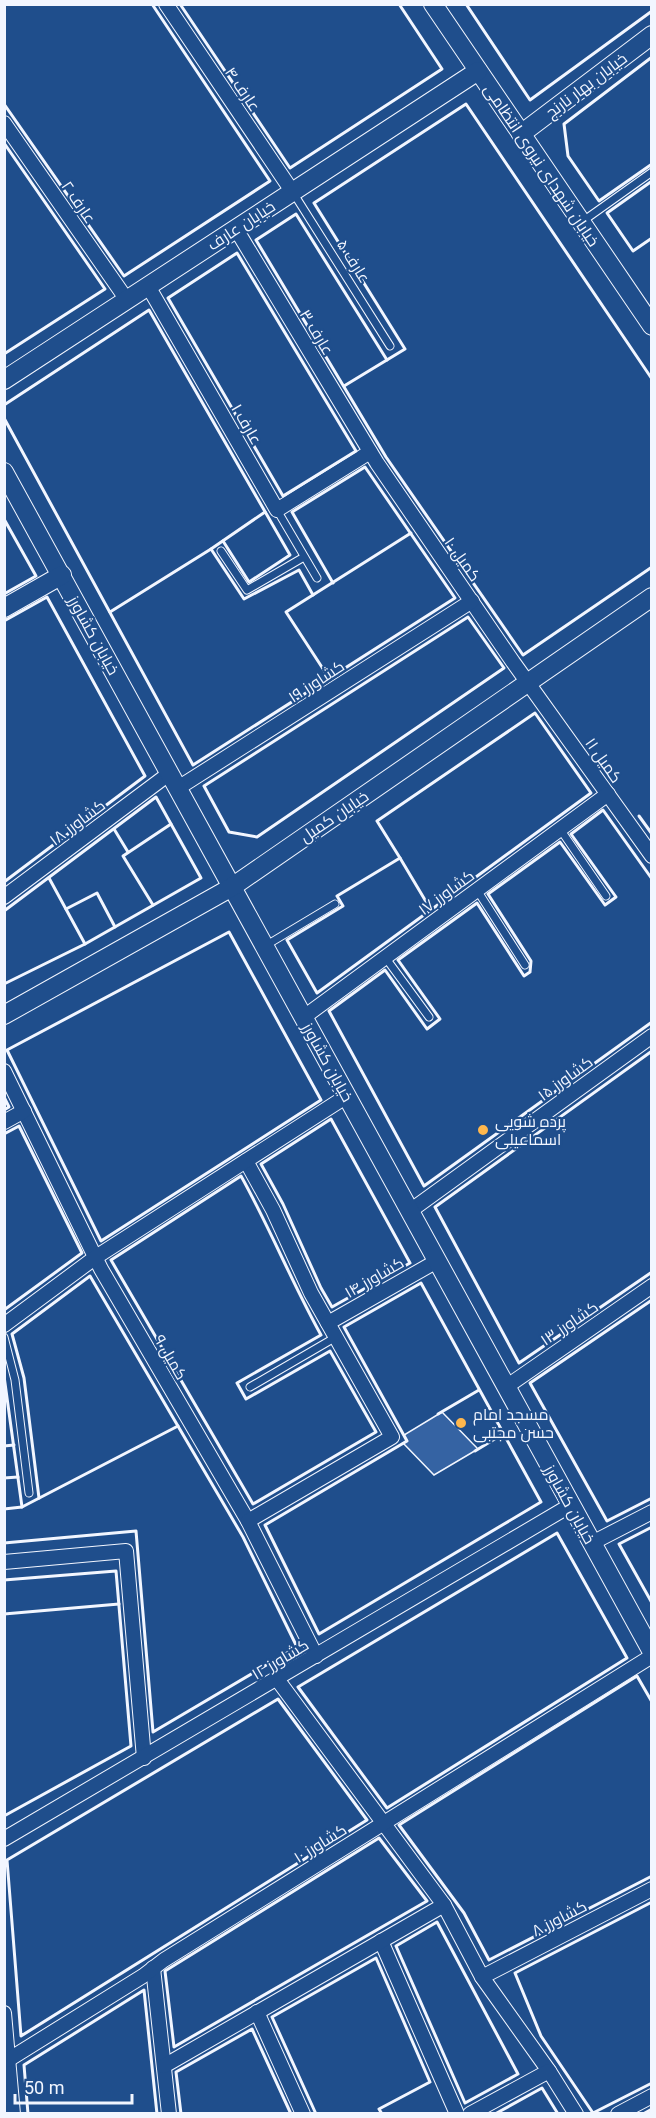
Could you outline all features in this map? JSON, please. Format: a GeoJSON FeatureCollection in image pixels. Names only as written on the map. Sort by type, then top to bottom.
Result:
{"type":"FeatureCollection","features":[{"type":"Feature","properties":{"kind":"street","name":"عارف ۴"},"geometry":{"type":"LineString","coordinates":[[166,4],[292,191]]}},
{"type":"Feature","properties":{"kind":"street","name":"خیابان شهدای نیروی انتظامی"},"geometry":{"type":"LineString","coordinates":[[433,4],[651,326]]}},
{"type":"Feature","properties":{"kind":"street","name":"خیابان بهار نارنج"},"geometry":{"type":"LineString","coordinates":[[521,134],[651,35]]}},
{"type":"Feature","properties":{"kind":"street","name":"خیابان عارف"},"geometry":{"type":"LineString","coordinates":[[4,380],[478,71]]}},
{"type":"Feature","properties":{"kind":"street","name":"عارف ۲"},"geometry":{"type":"LineString","coordinates":[[4,123],[126,300]]}},
{"type":"Feature","properties":{"kind":"street","name":"عارف ۳"},"geometry":{"type":"LineString","coordinates":[[236,229],[370,452]]}},
{"type":"Feature","properties":{"kind":"street","name":"عارف ۱"},"geometry":{"type":"LineString","coordinates":[[148,286],[277,510]]}},
{"type":"Feature","properties":{"kind":"street"},"geometry":{"type":"LineString","coordinates":[[277,510],[370,452]]}},
{"type":"Feature","properties":{"kind":"street","name":"کمیل ۱۰"},"geometry":{"type":"LineString","coordinates":[[370,452],[530,683]]}},
{"type":"Feature","properties":{"kind":"street","name":"خیابان کشاورز"},"geometry":{"type":"LineString","coordinates":[[4,472],[651,1654]]}},
{"type":"Feature","properties":{"kind":"street"},"geometry":{"type":"LineString","coordinates":[[4,608],[62,575]]}},
{"type":"Feature","properties":{"kind":"street","name":"خیابان کمیل"},"geometry":{"type":"LineString","coordinates":[[4,1015],[232,887],[530,683],[651,597]]}},
{"type":"Feature","properties":{"kind":"street","name":"کشاورز ۱۹"},"geometry":{"type":"LineString","coordinates":[[174,780],[472,601]]}},
{"type":"Feature","properties":{"kind":"street","name":"کمیل ۱۱"},"geometry":{"type":"LineString","coordinates":[[530,683],[651,856]]}},
{"type":"Feature","properties":{"kind":"street","name":"کشاورز ۱۸"},"geometry":{"type":"LineString","coordinates":[[4,897],[174,780]]}},
{"type":"Feature","properties":{"kind":"street","name":"کشاورز ۱۷"},"geometry":{"type":"LineString","coordinates":[[303,1017],[608,794]]}},
{"type":"Feature","properties":{"kind":"street","name":"کشاورز ۱۵"},"geometry":{"type":"LineString","coordinates":[[410,1211],[651,1036]]}},
{"type":"Feature","properties":{"kind":"street","name":"کمیل ۹"},"geometry":{"type":"LineString","coordinates":[[4,1071],[101,1269],[248,1521],[316,1656]]}},
{"type":"Feature","properties":{"kind":"street"},"geometry":{"type":"LineString","coordinates":[[4,1325],[96,1257],[347,1096]]}},
{"type":"Feature","properties":{"kind":"street"},"geometry":{"type":"LineString","coordinates":[[4,1122],[24,1111]]}},
{"type":"Feature","properties":{"kind":"street"},"geometry":{"type":"LineString","coordinates":[[246,1161],[273,1210],[311,1293],[392,1437],[248,1521]]}},
{"type":"Feature","properties":{"kind":"street","name":"کشاورز ۱۴"},"geometry":{"type":"LineString","coordinates":[[328,1323],[437,1261]]}},
{"type":"Feature","properties":{"kind":"street","name":"کشاورز ۱۳"},"geometry":{"type":"LineString","coordinates":[[506,1386],[651,1286]]}},
{"type":"Feature","properties":{"kind":"street","name":"کشاورز ۱۲"},"geometry":{"type":"LineString","coordinates":[[4,1839],[571,1505]]}},
{"type":"Feature","properties":{"kind":"street"},"geometry":{"type":"LineString","coordinates":[[592,1543],[651,1512]]}},
{"type":"Feature","properties":{"kind":"street"},"geometry":{"type":"LineString","coordinates":[[4,1562],[126,1551],[144,1758]]}},
{"type":"Feature","properties":{"kind":"street","name":"کشاورز ۱۰"},"geometry":{"type":"LineString","coordinates":[[8,2060],[651,1654]]}},
{"type":"Feature","properties":{"kind":"street"},"geometry":{"type":"LineString","coordinates":[[277,1679],[444,1905],[482,1977],[549,2071],[576,2114]]}},
{"type":"Feature","properties":{"kind":"street","name":"کشاورز ۸"},"geometry":{"type":"LineString","coordinates":[[482,1977],[651,1889]]}},
{"type":"Feature","properties":{"kind":"street"},"geometry":{"type":"LineString","coordinates":[[164,2066],[444,1905]]}},
{"type":"Feature","properties":{"kind":"street"},"geometry":{"type":"LineString","coordinates":[[381,1941],[457,2114]]}},
{"type":"Feature","properties":{"kind":"street"},"geometry":{"type":"LineString","coordinates":[[153,1968],[169,2114]]}},
{"type":"Feature","properties":{"kind":"street"},"geometry":{"type":"LineString","coordinates":[[257,2012],[303,2114]]}},
{"type":"Feature","properties":{"kind":"street"},"geometry":{"type":"LineString","coordinates":[[4,2013],[13,2114]]}},
{"type":"Feature","properties":{"kind":"street"},"geometry":{"type":"LineString","coordinates":[[470,2114],[549,2071]]}},
{"type":"Feature","properties":{"kind":"street"},"geometry":{"type":"LineString","coordinates":[[618,2114],[651,2096]]}},
{"type":"Feature","properties":{"kind":"lane"},"geometry":{"type":"LineString","coordinates":[[581,223],[651,172]]}},
{"type":"Feature","properties":{"kind":"lane","name":"عارف ۵"},"geometry":{"type":"LineString","coordinates":[[292,191],[305,208],[390,346]]}},
{"type":"Feature","properties":{"kind":"lane","name":"عارف ۱"},"geometry":{"type":"LineString","coordinates":[[277,510],[317,578]]}},
{"type":"Feature","properties":{"kind":"lane"},"geometry":{"type":"LineString","coordinates":[[221,550],[247,590],[304,557]]}},
{"type":"Feature","properties":{"kind":"lane"},"geometry":{"type":"LineString","coordinates":[[560,829],[606,896]]}},
{"type":"Feature","properties":{"kind":"lane"},"geometry":{"type":"LineString","coordinates":[[477,890],[525,965]]}},
{"type":"Feature","properties":{"kind":"lane"},"geometry":{"type":"LineString","coordinates":[[265,946],[335,904]]}},
{"type":"Feature","properties":{"kind":"lane"},"geometry":{"type":"LineString","coordinates":[[385,957],[429,1017]]}},
{"type":"Feature","properties":{"kind":"lane"},"geometry":{"type":"LineString","coordinates":[[4,1337],[15,1380],[29,1493]]}},
{"type":"Feature","properties":{"kind":"lane"},"geometry":{"type":"LineString","coordinates":[[250,1387],[336,1337]]}},
{"type":"Feature","properties":{"kind":"building"},"geometry":{"type":"Polygon","coordinates":[[[442,1412],[478,1449],[434,1475],[403,1443],[407,1441],[404,1435],[442,1412]]]}},
{"type":"Feature","properties":{"kind":"wall"},"geometry":{"type":"LineString","coordinates":[[4,104],[124,276],[270,181],[152,4]]}},
{"type":"Feature","properties":{"kind":"wall"},"geometry":{"type":"LineString","coordinates":[[180,4],[290,168],[442,69],[399,4]]}},
{"type":"Feature","properties":{"kind":"wall"},"geometry":{"type":"LineString","coordinates":[[466,4],[530,100],[652,11]]}},
{"type":"Feature","properties":{"kind":"wall"},"geometry":{"type":"LineString","coordinates":[[652,57],[564,124],[568,156],[599,201],[652,164]]}},
{"type":"Feature","properties":{"kind":"wall"},"geometry":{"type":"LineString","coordinates":[[344,386],[405,349],[314,203],[466,104],[652,379]]}},
{"type":"Feature","properties":{"kind":"wall"},"geometry":{"type":"LineString","coordinates":[[4,143],[105,289],[4,354]]}},
{"type":"Feature","properties":{"kind":"wall"},"geometry":{"type":"LineString","coordinates":[[652,181],[607,213],[633,251],[652,238]]}},
{"type":"Feature","properties":{"kind":"wall"},"geometry":{"type":"LineString","coordinates":[[387,360],[296,214],[256,240],[386,457],[523,655],[652,567]]}},
{"type":"Feature","properties":{"kind":"wall"},"geometry":{"type":"LineString","coordinates":[[237,253],[356,451],[283,496],[168,298],[237,253]]}},
{"type":"Feature","properties":{"kind":"wall"},"geometry":{"type":"LineString","coordinates":[[4,405],[149,310],[290,555],[249,582],[223,541]]}},
{"type":"Feature","properties":{"kind":"wall"},"geometry":{"type":"LineString","coordinates":[[4,418],[193,765],[455,598],[365,467],[292,512],[333,583]]}},
{"type":"Feature","properties":{"kind":"wall"},"geometry":{"type":"LineString","coordinates":[[110,612],[211,549],[265,512]]}},
{"type":"Feature","properties":{"kind":"wall"},"geometry":{"type":"LineString","coordinates":[[4,519],[36,576],[4,594]]}},
{"type":"Feature","properties":{"kind":"wall"},"geometry":{"type":"LineString","coordinates":[[329,678],[286,612],[411,533]]}},
{"type":"Feature","properties":{"kind":"wall"},"geometry":{"type":"LineString","coordinates":[[211,549],[244,599],[299,570],[313,595]]}},
{"type":"Feature","properties":{"kind":"wall"},"geometry":{"type":"LineString","coordinates":[[4,621],[47,597],[145,776],[4,882]]}},
{"type":"Feature","properties":{"kind":"wall"},"geometry":{"type":"LineString","coordinates":[[468,617],[504,668],[257,837],[229,832],[204,786],[468,617]]}},
{"type":"Feature","properties":{"kind":"wall"},"geometry":{"type":"LineString","coordinates":[[535,713],[591,793],[317,993],[287,940],[343,906],[337,896],[400,858],[377,821],[535,713]]}},
{"type":"Feature","properties":{"kind":"wall"},"geometry":{"type":"LineString","coordinates":[[4,911],[156,797],[201,878],[85,944],[4,984]]}},
{"type":"Feature","properties":{"kind":"wall"},"geometry":{"type":"LineString","coordinates":[[652,879],[603,810],[571,834],[616,897],[605,905],[560,842],[488,894],[531,961],[530,972],[524,976],[477,903],[398,960],[440,1019],[427,1029],[385,970],[329,1011],[424,1186],[652,1022]]}},
{"type":"Feature","properties":{"kind":"wall"},"geometry":{"type":"LineString","coordinates":[[639,816],[652,834]]}},
{"type":"Feature","properties":{"kind":"wall"},"geometry":{"type":"LineString","coordinates":[[153,905],[123,856],[171,824]]}},
{"type":"Feature","properties":{"kind":"wall"},"geometry":{"type":"LineString","coordinates":[[114,829],[128,852]]}},
{"type":"Feature","properties":{"kind":"wall"},"geometry":{"type":"LineString","coordinates":[[400,858],[431,910]]}},
{"type":"Feature","properties":{"kind":"wall"},"geometry":{"type":"LineString","coordinates":[[49,878],[85,944]]}},
{"type":"Feature","properties":{"kind":"wall"},"geometry":{"type":"LineString","coordinates":[[66,909],[97,893],[115,927]]}},
{"type":"Feature","properties":{"kind":"wall"},"geometry":{"type":"LineString","coordinates":[[229,932],[321,1100],[101,1241],[7,1050],[229,932]]}},
{"type":"Feature","properties":{"kind":"wall"},"geometry":{"type":"LineString","coordinates":[[652,1051],[435,1207],[519,1363],[652,1272]]}},
{"type":"Feature","properties":{"kind":"wall"},"geometry":{"type":"LineString","coordinates":[[4,1097],[9,1107],[4,1110]]}},
{"type":"Feature","properties":{"kind":"wall"},"geometry":{"type":"LineString","coordinates":[[331,1119],[410,1263],[332,1307],[283,1204],[261,1164],[331,1119]]}},
{"type":"Feature","properties":{"kind":"wall"},"geometry":{"type":"LineString","coordinates":[[4,1134],[19,1126],[82,1253],[4,1310]]}},
{"type":"Feature","properties":{"kind":"wall"},"geometry":{"type":"LineString","coordinates":[[241,1176],[321,1335],[237,1383],[246,1399],[330,1351],[376,1432],[253,1504],[111,1260],[241,1176]]}},
{"type":"Feature","properties":{"kind":"wall"},"geometry":{"type":"LineString","coordinates":[[4,1543],[136,1531],[153,1732],[297,1647],[243,1537],[90,1276],[12,1334],[24,1378],[39,1498]]}},
{"type":"Feature","properties":{"kind":"wall"},"geometry":{"type":"LineString","coordinates":[[421,1283],[541,1502],[319,1634],[265,1525],[407,1441],[344,1327],[421,1283]]}},
{"type":"Feature","properties":{"kind":"wall"},"geometry":{"type":"LineString","coordinates":[[652,1300],[530,1383],[607,1521],[652,1498]]}},
{"type":"Feature","properties":{"kind":"wall"},"geometry":{"type":"LineString","coordinates":[[4,1376],[22,1507]]}},
{"type":"Feature","properties":{"kind":"wall"},"geometry":{"type":"LineString","coordinates":[[438,1414],[479,1390]]}},
{"type":"Feature","properties":{"kind":"wall"},"geometry":{"type":"LineString","coordinates":[[4,1509],[22,1507],[178,1426]]}},
{"type":"Feature","properties":{"kind":"wall"},"geometry":{"type":"LineString","coordinates":[[475,1451],[503,1434]]}},
{"type":"Feature","properties":{"kind":"wall"},"geometry":{"type":"LineString","coordinates":[[4,1446],[14,1445]]}},
{"type":"Feature","properties":{"kind":"wall"},"geometry":{"type":"LineString","coordinates":[[4,1478],[18,1477]]}},
{"type":"Feature","properties":{"kind":"wall"},"geometry":{"type":"LineString","coordinates":[[652,1527],[619,1544],[652,1603]]}},
{"type":"Feature","properties":{"kind":"wall"},"geometry":{"type":"LineString","coordinates":[[557,1533],[627,1658],[387,1808],[298,1687],[557,1533]]}},
{"type":"Feature","properties":{"kind":"wall"},"geometry":{"type":"LineString","coordinates":[[4,1580],[116,1571],[131,1746],[4,1816]]}},
{"type":"Feature","properties":{"kind":"wall"},"geometry":{"type":"LineString","coordinates":[[4,1614],[119,1604]]}},
{"type":"Feature","properties":{"kind":"wall"},"geometry":{"type":"LineString","coordinates":[[652,1702],[637,1676],[399,1825],[464,1913],[489,1960],[652,1876]]}},
{"type":"Feature","properties":{"kind":"wall"},"geometry":{"type":"LineString","coordinates":[[278,1699],[367,1820],[21,2036],[7,1860],[278,1699]]}},
{"type":"Feature","properties":{"kind":"wall"},"geometry":{"type":"LineString","coordinates":[[379,1838],[427,1901],[174,2047],[165,1971],[379,1838]]}},
{"type":"Feature","properties":{"kind":"wall"},"geometry":{"type":"LineString","coordinates":[[652,1902],[515,1973],[541,2036],[593,2113],[652,2083]]}},
{"type":"Feature","properties":{"kind":"wall"},"geometry":{"type":"LineString","coordinates":[[437,1922],[518,2074],[465,2103],[396,1946],[437,1922]]}},
{"type":"Feature","properties":{"kind":"wall"},"geometry":{"type":"LineString","coordinates":[[316,2114],[272,2017],[376,1958],[430,2082],[379,2109],[382,2114]]}},
{"type":"Feature","properties":{"kind":"wall"},"geometry":{"type":"LineString","coordinates":[[28,2114],[24,2065],[144,1990],[157,2114]]}},
{"type":"Feature","properties":{"kind":"wall"},"geometry":{"type":"LineString","coordinates":[[181,2114],[176,2072],[252,2029],[291,2114]]}},
{"type":"Feature","properties":{"kind":"wall"},"geometry":{"type":"LineString","coordinates":[[495,2114],[542,2088],[558,2114]]}},
{"type":"Feature","properties":{"kind":"wall"},"geometry":{"type":"LineString","coordinates":[[643,2114],[652,2109]]}},
{"type":"Feature","properties":{"kind":"place","name":"پرده شویی اسماعیلی"},"geometry":{"type":"Point","coordinates":[483,1130]}},
{"type":"Feature","properties":{"kind":"place","name":"مسجد امام حسن مجتبی"},"geometry":{"type":"Point","coordinates":[461,1423]}}]}
